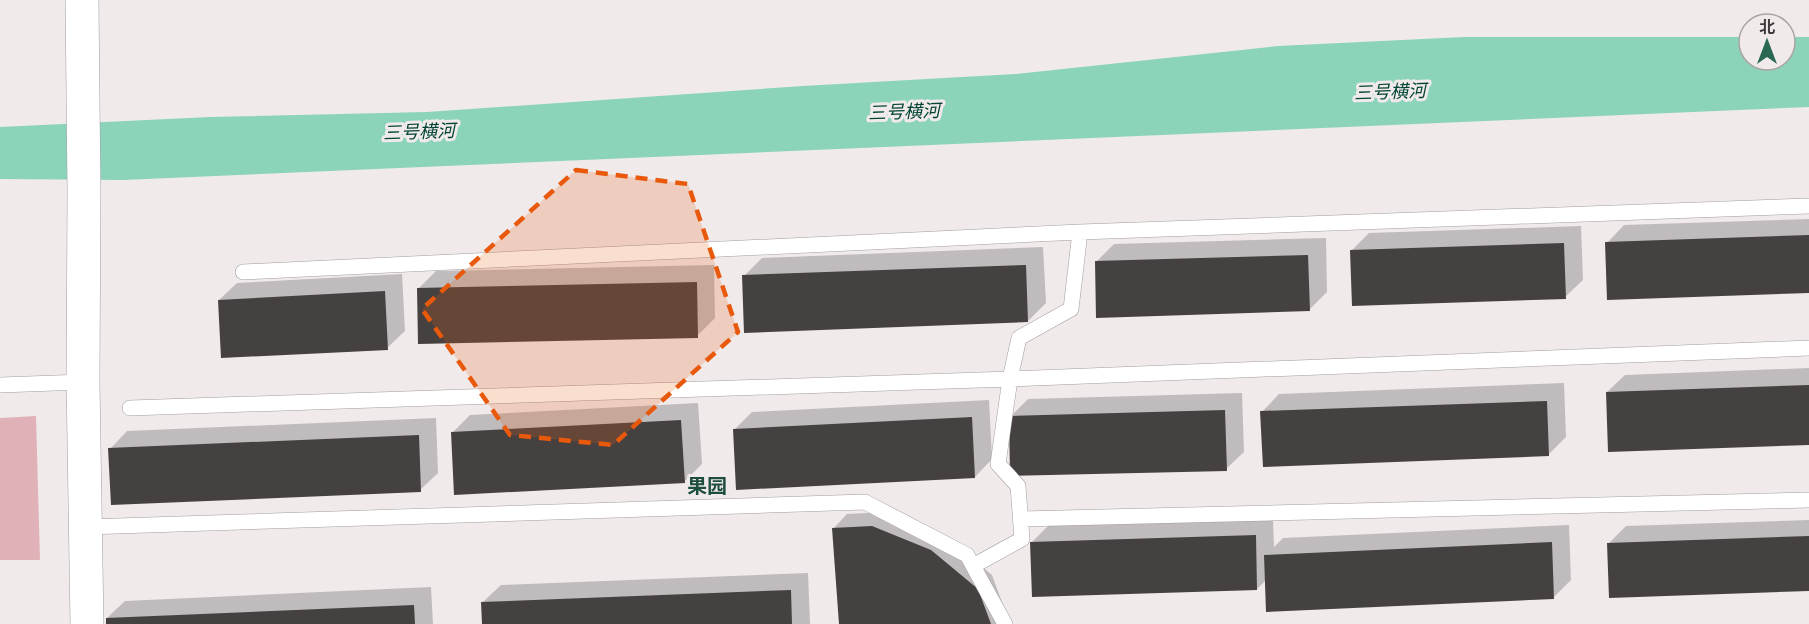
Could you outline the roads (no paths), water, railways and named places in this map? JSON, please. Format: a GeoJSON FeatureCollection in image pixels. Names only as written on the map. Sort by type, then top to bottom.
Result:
{"type":"FeatureCollection","features":[{"type":"Feature","properties":{"kind":"street"},"geometry":{"type":"LineString","coordinates":[[82,0],[83,382],[87,624]]}},
{"type":"Feature","properties":{"kind":"lane"},"geometry":{"type":"LineString","coordinates":[[243,273],[1080,232],[1809,206]]}},
{"type":"Feature","properties":{"kind":"lane"},"geometry":{"type":"LineString","coordinates":[[973,566],[1022,539],[1018,486],[998,464],[1011,379],[1019,338],[1071,309],[1080,232]]}},
{"type":"Feature","properties":{"kind":"lane"},"geometry":{"type":"LineString","coordinates":[[130,408],[1011,379],[1809,348]]}},
{"type":"Feature","properties":{"kind":"lane"},"geometry":{"type":"LineString","coordinates":[[0,385],[83,382]]}},
{"type":"Feature","properties":{"kind":"lane"},"geometry":{"type":"LineString","coordinates":[[1020,519],[1809,500]]}},
{"type":"Feature","properties":{"kind":"lane"},"geometry":{"type":"LineString","coordinates":[[86,527],[865,502],[967,555],[1005,624]]}},
{"type":"Feature","properties":{"kind":"water","name":"三号横河"},"geometry":{"type":"Polygon","coordinates":[[[1464,37],[1737,37],[1737,72],[1797,72],[1797,37],[1809,37],[1809,107],[123,180],[0,179],[0,127],[210,117],[427,112],[1015,74],[1278,46],[1464,37]]]}},
{"type":"Feature","properties":{"kind":"district","name":"果园"},"geometry":{"type":"Point","coordinates":[707,486]}}]}
